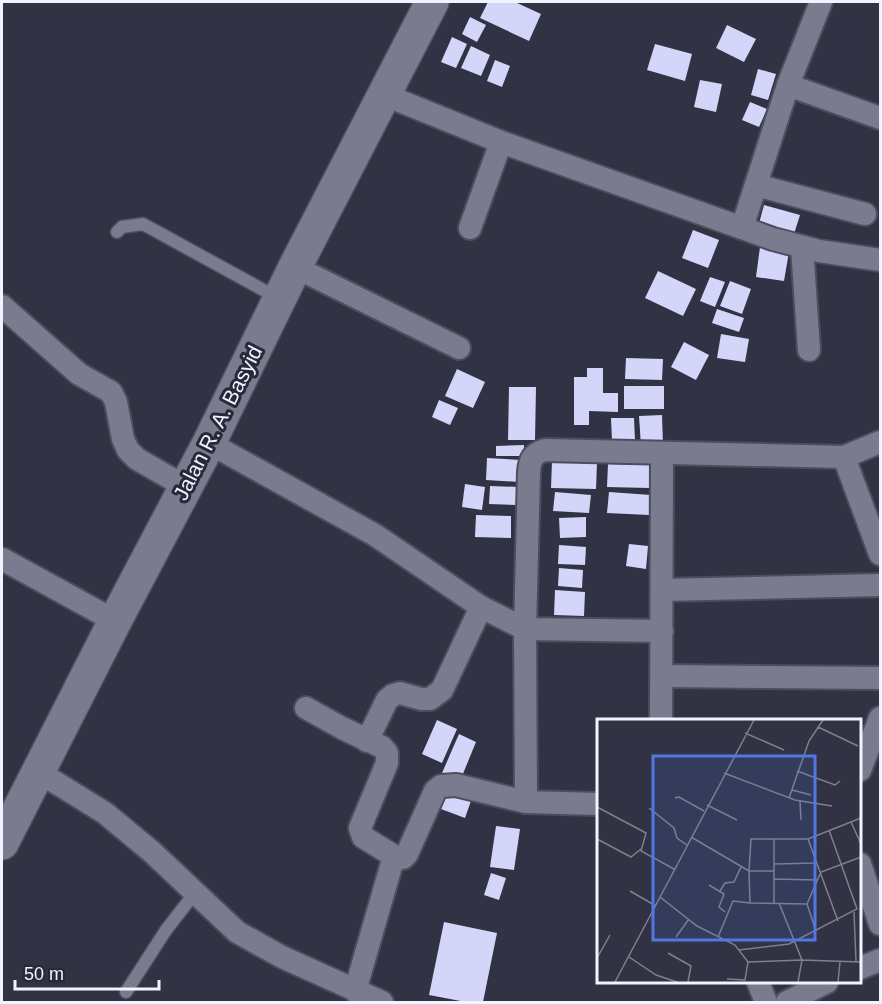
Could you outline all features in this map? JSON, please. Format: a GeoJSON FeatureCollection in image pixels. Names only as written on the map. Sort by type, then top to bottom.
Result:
{"type":"FeatureCollection","features":[{"type":"Feature","properties":{"kind":"main road","name":"Jalan R. A. Basyid"},"geometry":{"type":"LineString","coordinates":[[6,824],[37,771],[209,443],[295,267],[432,2]]}},
{"type":"Feature","properties":{"kind":"street"},"geometry":{"type":"LineString","coordinates":[[742,228],[788,85],[821,2]]}},
{"type":"Feature","properties":{"kind":"street"},"geometry":{"type":"LineString","coordinates":[[788,85],[880,118]]}},
{"type":"Feature","properties":{"kind":"street"},"geometry":{"type":"LineString","coordinates":[[385,95],[501,142],[742,228],[802,248],[880,260]]}},
{"type":"Feature","properties":{"kind":"street"},"geometry":{"type":"LineString","coordinates":[[470,228],[501,142]]}},
{"type":"Feature","properties":{"kind":"street"},"geometry":{"type":"LineString","coordinates":[[756,185],[865,214]]}},
{"type":"Feature","properties":{"kind":"street"},"geometry":{"type":"LineString","coordinates":[[802,248],[809,350]]}},
{"type":"Feature","properties":{"kind":"street"},"geometry":{"type":"LineString","coordinates":[[295,267],[459,348]]}},
{"type":"Feature","properties":{"kind":"street"},"geometry":{"type":"LineString","coordinates":[[2,306],[79,374],[111,392],[116,402],[123,439],[128,450],[137,459],[186,487]]}},
{"type":"Feature","properties":{"kind":"street"},"geometry":{"type":"LineString","coordinates":[[526,802],[525,629],[530,459],[537,452],[544,450],[844,457],[880,442]]}},
{"type":"Feature","properties":{"kind":"street"},"geometry":{"type":"LineString","coordinates":[[209,443],[375,535],[482,607],[525,629],[662,631]]}},
{"type":"Feature","properties":{"kind":"street"},"geometry":{"type":"LineString","coordinates":[[661,719],[662,453]]}},
{"type":"Feature","properties":{"kind":"street"},"geometry":{"type":"LineString","coordinates":[[844,457],[880,554]]}},
{"type":"Feature","properties":{"kind":"street"},"geometry":{"type":"LineString","coordinates":[[2,559],[115,621]]}},
{"type":"Feature","properties":{"kind":"street"},"geometry":{"type":"LineString","coordinates":[[662,590],[880,585]]}},
{"type":"Feature","properties":{"kind":"street"},"geometry":{"type":"LineString","coordinates":[[367,741],[387,700],[393,695],[400,693],[430,699],[442,690],[482,607]]}},
{"type":"Feature","properties":{"kind":"street"},"geometry":{"type":"LineString","coordinates":[[662,675],[880,678]]}},
{"type":"Feature","properties":{"kind":"street"},"geometry":{"type":"LineString","coordinates":[[306,708],[382,747],[387,753],[387,763],[360,824],[363,837],[393,856],[404,858],[407,854],[435,791],[441,786],[456,785],[526,802],[597,804]]}},
{"type":"Feature","properties":{"kind":"street"},"geometry":{"type":"LineString","coordinates":[[861,767],[880,718]]}},
{"type":"Feature","properties":{"kind":"street"},"geometry":{"type":"LineString","coordinates":[[37,771],[105,813],[152,852],[237,932],[282,957],[382,1002]]}},
{"type":"Feature","properties":{"kind":"street"},"geometry":{"type":"LineString","coordinates":[[356,991],[393,856]]}},
{"type":"Feature","properties":{"kind":"street"},"geometry":{"type":"LineString","coordinates":[[861,867],[880,924]]}},
{"type":"Feature","properties":{"kind":"street"},"geometry":{"type":"LineString","coordinates":[[861,968],[880,960]]}},
{"type":"Feature","properties":{"kind":"street"},"geometry":{"type":"LineString","coordinates":[[759,983],[766,1002]]}},
{"type":"Feature","properties":{"kind":"street"},"geometry":{"type":"LineString","coordinates":[[787,1002],[823,983]]}},
{"type":"Feature","properties":{"kind":"lane"},"geometry":{"type":"LineString","coordinates":[[117,232],[122,227],[143,224],[279,299]]}},
{"type":"Feature","properties":{"kind":"lane"},"geometry":{"type":"LineString","coordinates":[[126,992],[166,930],[194,894]]}},
{"type":"Feature","properties":{"kind":"building"},"geometry":{"type":"Polygon","coordinates":[[[488,2],[515,2],[541,14],[529,41],[480,18],[488,2]]]}},
{"type":"Feature","properties":{"kind":"building"},"geometry":{"type":"Polygon","coordinates":[[[470,17],[486,25],[477,42],[462,34],[470,17]]]}},
{"type":"Feature","properties":{"kind":"building"},"geometry":{"type":"Polygon","coordinates":[[[727,25],[756,39],[744,62],[716,48],[727,25]]]}},
{"type":"Feature","properties":{"kind":"building"},"geometry":{"type":"Polygon","coordinates":[[[452,37],[467,44],[456,68],[441,62],[452,37]]]}},
{"type":"Feature","properties":{"kind":"building"},"geometry":{"type":"Polygon","coordinates":[[[655,44],[692,54],[685,81],[647,70],[655,44]]]}},
{"type":"Feature","properties":{"kind":"building"},"geometry":{"type":"Polygon","coordinates":[[[471,46],[490,55],[481,76],[461,68],[471,46]]]}},
{"type":"Feature","properties":{"kind":"building"},"geometry":{"type":"Polygon","coordinates":[[[495,60],[510,66],[502,87],[487,81],[495,60]]]}},
{"type":"Feature","properties":{"kind":"building"},"geometry":{"type":"Polygon","coordinates":[[[758,69],[776,74],[768,100],[751,95],[758,69]]]}},
{"type":"Feature","properties":{"kind":"building"},"geometry":{"type":"Polygon","coordinates":[[[700,80],[722,84],[716,112],[694,107],[700,80]]]}},
{"type":"Feature","properties":{"kind":"building"},"geometry":{"type":"Polygon","coordinates":[[[750,102],[767,109],[759,127],[742,120],[750,102]]]}},
{"type":"Feature","properties":{"kind":"building"},"geometry":{"type":"Polygon","coordinates":[[[764,205],[800,215],[793,237],[758,227],[764,205]]]}},
{"type":"Feature","properties":{"kind":"building"},"geometry":{"type":"Polygon","coordinates":[[[693,230],[719,240],[708,268],[682,258],[693,230]]]}},
{"type":"Feature","properties":{"kind":"building"},"geometry":{"type":"Polygon","coordinates":[[[760,247],[789,252],[784,281],[756,277],[760,247]]]}},
{"type":"Feature","properties":{"kind":"building"},"geometry":{"type":"Polygon","coordinates":[[[658,271],[696,289],[683,316],[645,298],[658,271]]]}},
{"type":"Feature","properties":{"kind":"building"},"geometry":{"type":"Polygon","coordinates":[[[710,277],[725,282],[715,307],[700,301],[710,277]]]}},
{"type":"Feature","properties":{"kind":"building"},"geometry":{"type":"Polygon","coordinates":[[[730,281],[751,289],[742,314],[720,306],[730,281]]]}},
{"type":"Feature","properties":{"kind":"building"},"geometry":{"type":"Polygon","coordinates":[[[717,309],[744,318],[739,332],[712,323],[717,309]]]}},
{"type":"Feature","properties":{"kind":"building"},"geometry":{"type":"Polygon","coordinates":[[[721,334],[749,339],[745,362],[717,358],[721,334]]]}},
{"type":"Feature","properties":{"kind":"building"},"geometry":{"type":"Polygon","coordinates":[[[684,342],[709,355],[696,380],[671,367],[684,342]]]}},
{"type":"Feature","properties":{"kind":"building"},"geometry":{"type":"Polygon","coordinates":[[[626,358],[663,359],[662,380],[625,379],[626,358]]]}},
{"type":"Feature","properties":{"kind":"building"},"geometry":{"type":"Polygon","coordinates":[[[587,368],[603,368],[603,393],[618,393],[618,412],[589,411],[589,425],[574,425],[574,377],[587,377],[587,368]]]}},
{"type":"Feature","properties":{"kind":"building"},"geometry":{"type":"Polygon","coordinates":[[[457,369],[485,382],[473,408],[445,396],[457,369]]]}},
{"type":"Feature","properties":{"kind":"building"},"geometry":{"type":"Polygon","coordinates":[[[624,386],[664,386],[664,409],[624,409],[624,386]]]}},
{"type":"Feature","properties":{"kind":"building"},"geometry":{"type":"Polygon","coordinates":[[[509,387],[536,387],[535,440],[508,440],[509,387]]]}},
{"type":"Feature","properties":{"kind":"building"},"geometry":{"type":"Polygon","coordinates":[[[439,400],[458,408],[450,425],[432,417],[439,400]]]}},
{"type":"Feature","properties":{"kind":"building"},"geometry":{"type":"Polygon","coordinates":[[[662,415],[663,445],[641,446],[639,416],[662,415]]]}},
{"type":"Feature","properties":{"kind":"building"},"geometry":{"type":"Polygon","coordinates":[[[611,418],[634,418],[635,441],[612,441],[611,418]]]}},
{"type":"Feature","properties":{"kind":"building"},"geometry":{"type":"Polygon","coordinates":[[[524,445],[524,456],[496,456],[496,446],[524,445]]]}},
{"type":"Feature","properties":{"kind":"building"},"geometry":{"type":"Polygon","coordinates":[[[487,458],[521,460],[520,482],[486,480],[487,458]]]}},
{"type":"Feature","properties":{"kind":"building"},"geometry":{"type":"Polygon","coordinates":[[[552,461],[597,463],[596,489],[551,488],[552,461]]]}},
{"type":"Feature","properties":{"kind":"building"},"geometry":{"type":"Polygon","coordinates":[[[608,464],[649,465],[649,488],[607,487],[608,464]]]}},
{"type":"Feature","properties":{"kind":"building"},"geometry":{"type":"Polygon","coordinates":[[[465,484],[485,487],[482,510],[462,507],[465,484]]]}},
{"type":"Feature","properties":{"kind":"building"},"geometry":{"type":"Polygon","coordinates":[[[490,486],[519,487],[518,505],[489,504],[490,486]]]}},
{"type":"Feature","properties":{"kind":"building"},"geometry":{"type":"Polygon","coordinates":[[[555,492],[591,495],[589,513],[553,511],[555,492]]]}},
{"type":"Feature","properties":{"kind":"building"},"geometry":{"type":"Polygon","coordinates":[[[609,492],[651,495],[649,515],[607,513],[609,492]]]}},
{"type":"Feature","properties":{"kind":"building"},"geometry":{"type":"Polygon","coordinates":[[[476,515],[511,516],[511,538],[475,537],[476,515]]]}},
{"type":"Feature","properties":{"kind":"building"},"geometry":{"type":"Polygon","coordinates":[[[586,517],[586,537],[560,538],[559,518],[586,517]]]}},
{"type":"Feature","properties":{"kind":"building"},"geometry":{"type":"Polygon","coordinates":[[[629,544],[648,546],[646,569],[626,566],[629,544]]]}},
{"type":"Feature","properties":{"kind":"building"},"geometry":{"type":"Polygon","coordinates":[[[559,545],[586,547],[585,565],[558,564],[559,545]]]}},
{"type":"Feature","properties":{"kind":"building"},"geometry":{"type":"Polygon","coordinates":[[[559,568],[583,570],[582,588],[558,586],[559,568]]]}},
{"type":"Feature","properties":{"kind":"building"},"geometry":{"type":"Polygon","coordinates":[[[555,590],[585,592],[584,616],[554,615],[555,590]]]}},
{"type":"Feature","properties":{"kind":"building"},"geometry":{"type":"Polygon","coordinates":[[[437,720],[457,729],[442,763],[422,754],[437,720]]]}},
{"type":"Feature","properties":{"kind":"building"},"geometry":{"type":"Polygon","coordinates":[[[459,734],[476,742],[460,781],[442,773],[459,734]]]}},
{"type":"Feature","properties":{"kind":"building"},"geometry":{"type":"Polygon","coordinates":[[[449,789],[472,798],[465,818],[441,809],[449,789]]]}},
{"type":"Feature","properties":{"kind":"building"},"geometry":{"type":"Polygon","coordinates":[[[496,826],[520,829],[514,870],[490,867],[496,826]]]}},
{"type":"Feature","properties":{"kind":"building"},"geometry":{"type":"Polygon","coordinates":[[[491,873],[506,878],[499,900],[484,895],[491,873]]]}},
{"type":"Feature","properties":{"kind":"building"},"geometry":{"type":"Polygon","coordinates":[[[444,922],[497,933],[483,1002],[466,1002],[429,995],[444,922]]]}}]}
